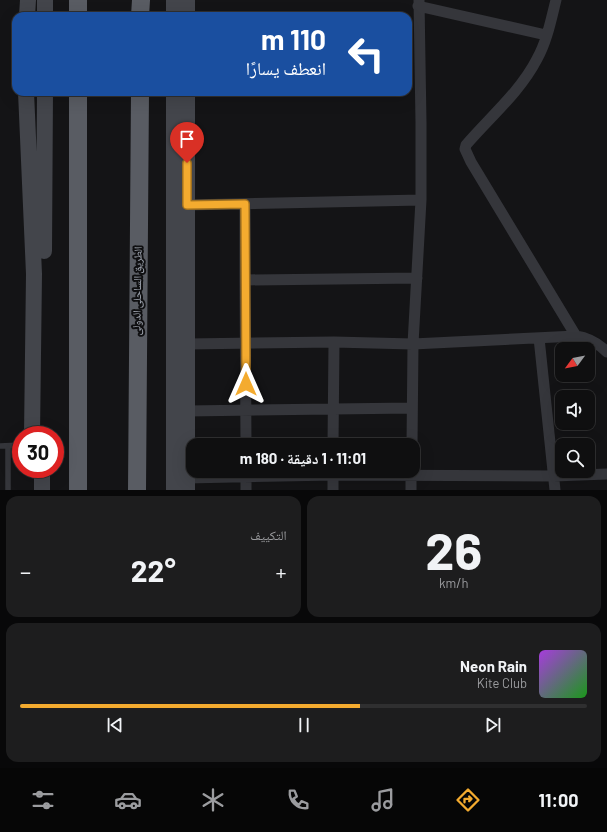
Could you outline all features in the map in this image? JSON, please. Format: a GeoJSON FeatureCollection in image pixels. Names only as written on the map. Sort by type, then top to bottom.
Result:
{"type":"FeatureCollection","features":[{"type":"Feature","properties":{"kind":"highway"},"geometry":{"type":"LineString","coordinates":[[78,0],[78,12]]}},
{"type":"Feature","properties":{"kind":"highway"},"geometry":{"type":"LineString","coordinates":[[140,0],[140,12]]}},
{"type":"Feature","properties":{"kind":"highway"},"geometry":{"type":"LineString","coordinates":[[78,96],[78,490]]}},
{"type":"Feature","properties":{"kind":"highway","name":"الطريق الساحلى الدولى"},"geometry":{"type":"LineString","coordinates":[[137,490],[140,96]]}},
{"type":"Feature","properties":{"kind":"main road"},"geometry":{"type":"LineString","coordinates":[[27,12],[28,0]]}},
{"type":"Feature","properties":{"kind":"main road"},"geometry":{"type":"LineString","coordinates":[[45,0],[45,12]]}},
{"type":"Feature","properties":{"kind":"main road"},"geometry":{"type":"LineString","coordinates":[[174,0],[174,12]]}},
{"type":"Feature","properties":{"kind":"main road"},"geometry":{"type":"LineString","coordinates":[[187,0],[187,12]]}},
{"type":"Feature","properties":{"kind":"main road"},"geometry":{"type":"LineString","coordinates":[[26,96],[34,274],[32,426]]}},
{"type":"Feature","properties":{"kind":"main road"},"geometry":{"type":"LineString","coordinates":[[43,426],[45,96]]}},
{"type":"Feature","properties":{"kind":"main road"},"geometry":{"type":"LineString","coordinates":[[174,96],[174,490]]}},
{"type":"Feature","properties":{"kind":"main road"},"geometry":{"type":"LineString","coordinates":[[187,96],[187,484]]}},
{"type":"Feature","properties":{"kind":"main road"},"geometry":{"type":"LineString","coordinates":[[32,478],[32,490]]}},
{"type":"Feature","properties":{"kind":"main road"},"geometry":{"type":"LineString","coordinates":[[42,478],[42,490]]}},
{"type":"Feature","properties":{"kind":"street"},"geometry":{"type":"LineString","coordinates":[[556,0],[546,35],[537,59],[529,72],[498,110],[466,145],[465,149],[471,162],[576,336]]}},
{"type":"Feature","properties":{"kind":"street"},"geometry":{"type":"LineString","coordinates":[[412,438],[413,344],[421,200],[421,124],[414,45],[418,3],[546,35]]}},
{"type":"Feature","properties":{"kind":"street"},"geometry":{"type":"LineString","coordinates":[[187,205],[421,200]]}},
{"type":"Feature","properties":{"kind":"street"},"geometry":{"type":"LineString","coordinates":[[245,204],[246,438]]}},
{"type":"Feature","properties":{"kind":"street"},"geometry":{"type":"LineString","coordinates":[[245,280],[417,278]]}},
{"type":"Feature","properties":{"kind":"street"},"geometry":{"type":"LineString","coordinates":[[187,344],[334,342],[413,344],[576,336],[592,340],[607,352]]}},
{"type":"Feature","properties":{"kind":"street"},"geometry":{"type":"LineString","coordinates":[[539,338],[555,490]]}},
{"type":"Feature","properties":{"kind":"street"},"geometry":{"type":"LineString","coordinates":[[333,438],[334,342]]}},
{"type":"Feature","properties":{"kind":"street"},"geometry":{"type":"LineString","coordinates":[[187,411],[412,408]]}},
{"type":"Feature","properties":{"kind":"street"},"geometry":{"type":"LineString","coordinates":[[420,473],[554,476],[607,474]]}},
{"type":"Feature","properties":{"kind":"street"},"geometry":{"type":"LineString","coordinates":[[187,484],[222,478]]}},
{"type":"Feature","properties":{"kind":"street"},"geometry":{"type":"LineString","coordinates":[[246,478],[246,490]]}},
{"type":"Feature","properties":{"kind":"street"},"geometry":{"type":"LineString","coordinates":[[333,478],[333,490]]}},
{"type":"Feature","properties":{"kind":"street"},"geometry":{"type":"LineString","coordinates":[[411,478],[411,490]]}},
{"type":"Feature","properties":{"kind":"lane"},"geometry":{"type":"LineString","coordinates":[[0,446],[12,446]]}},
{"type":"Feature","properties":{"kind":"lane"},"geometry":{"type":"LineString","coordinates":[[8,446],[8,490]]}},
{"type":"Feature","properties":{"kind":"route"},"geometry":{"type":"LineString","coordinates":[[187,163],[187,205],[245,204],[246,384]]}}]}
